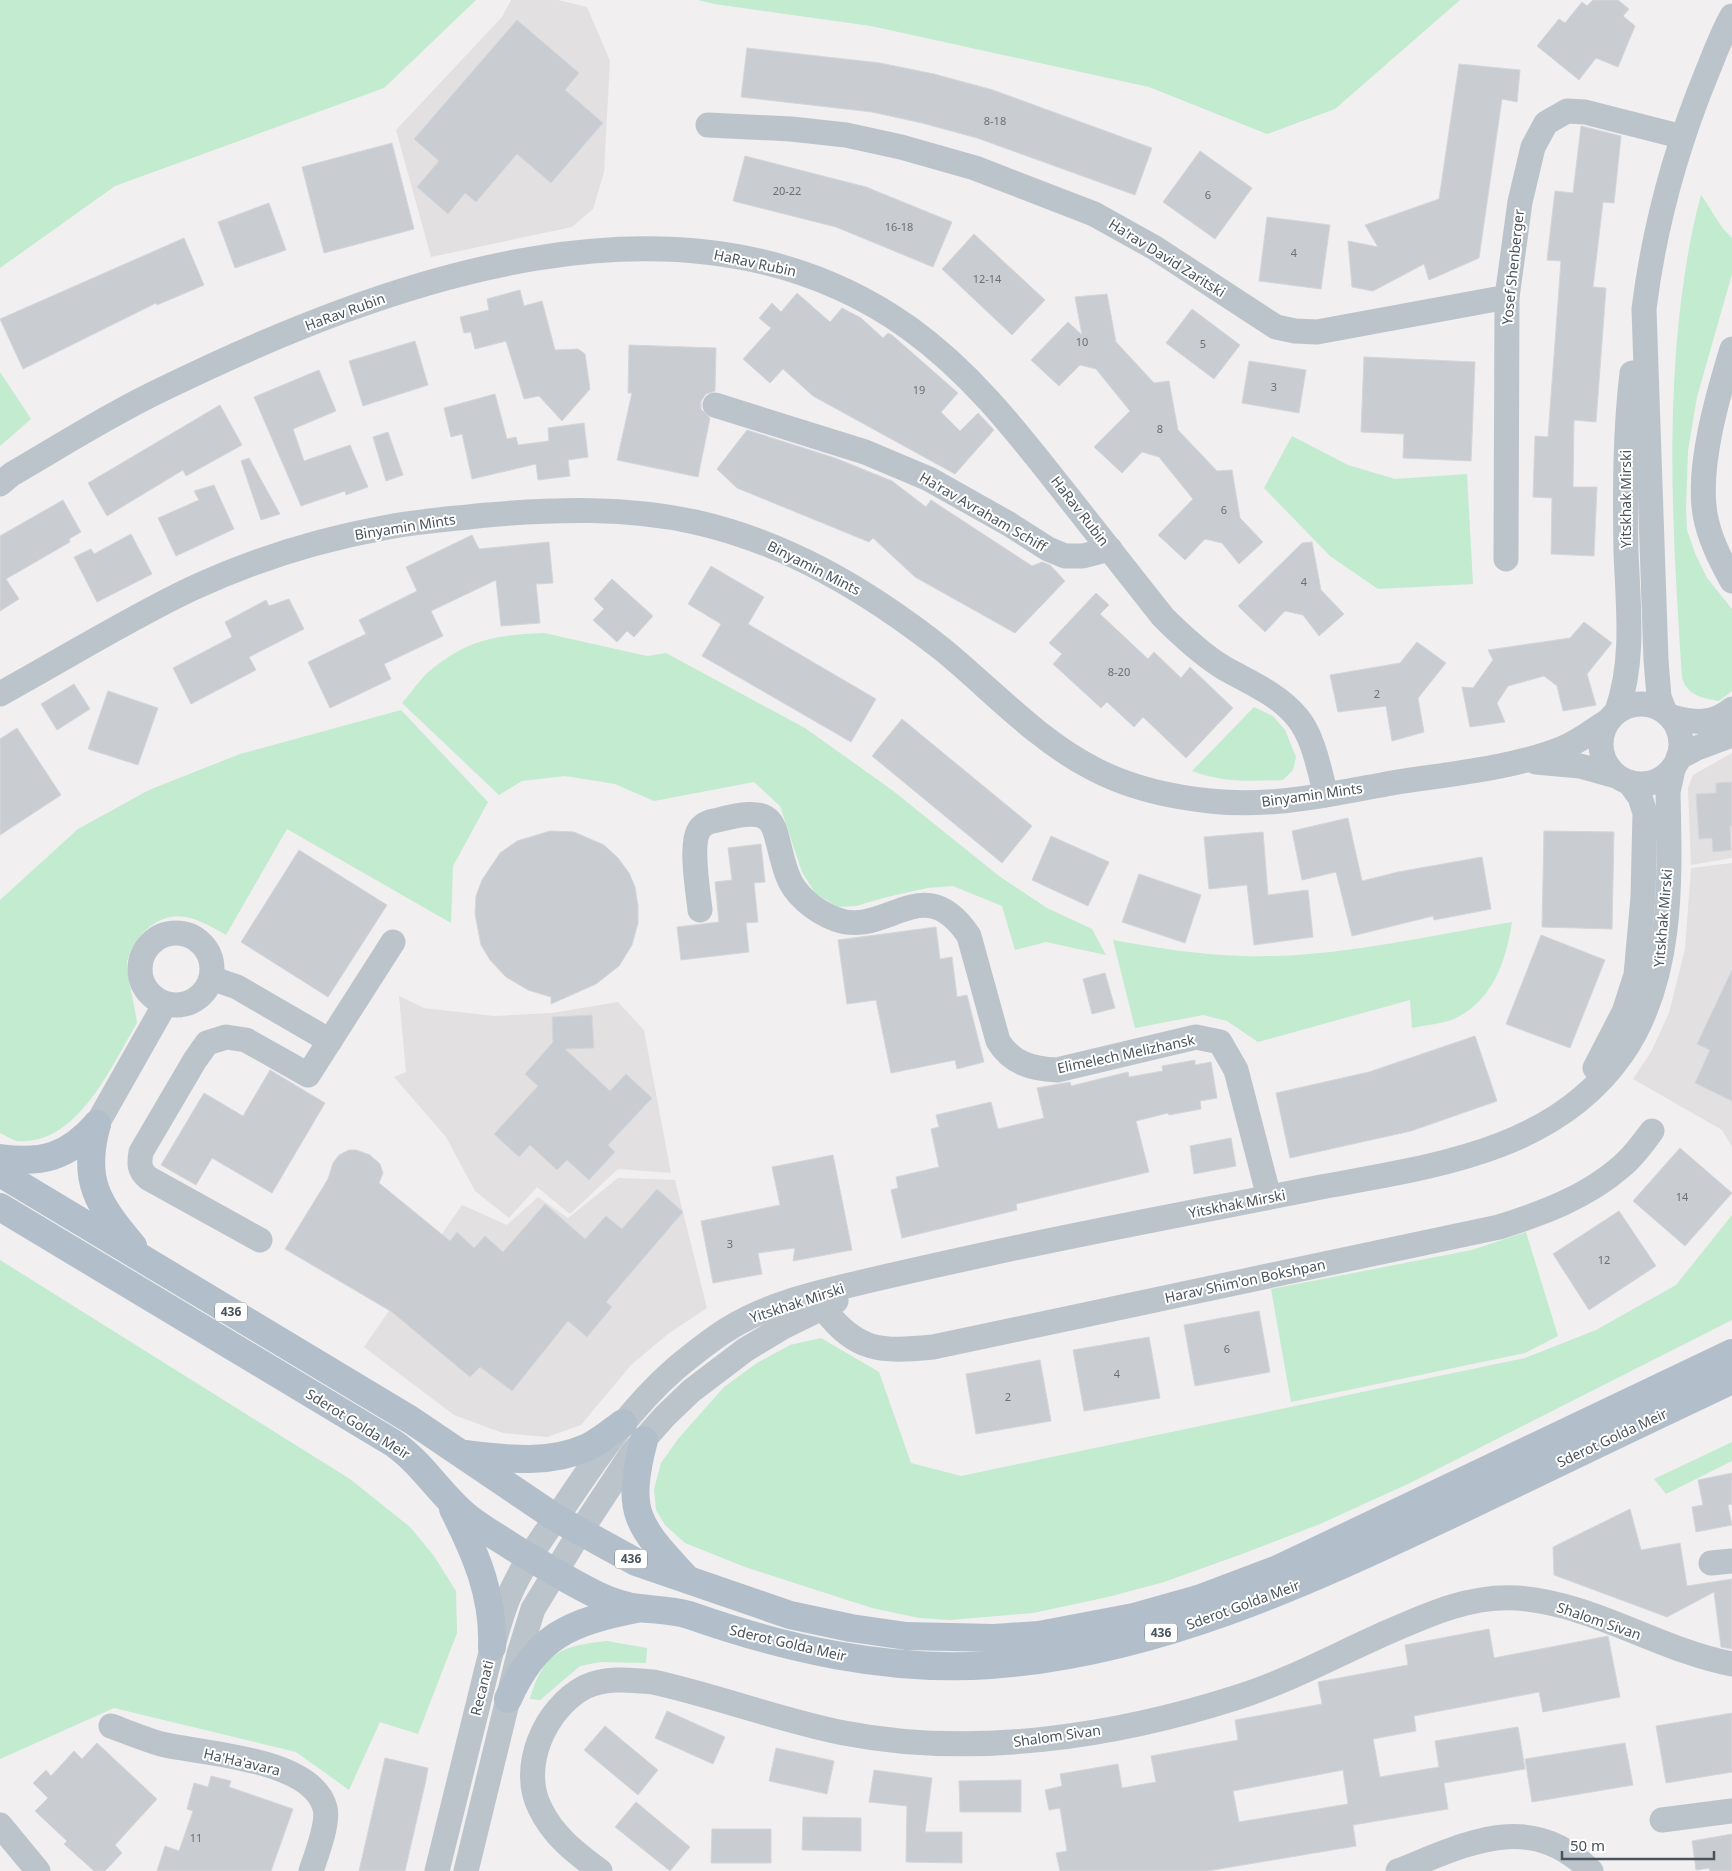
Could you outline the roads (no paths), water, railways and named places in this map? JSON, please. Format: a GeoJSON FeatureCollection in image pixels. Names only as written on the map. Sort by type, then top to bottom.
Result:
{"type":"FeatureCollection","features":[{"type":"Feature","properties":{"kind":"main road"},"geometry":{"type":"LineString","coordinates":[[0,1158],[36,1160],[54,1155],[82,1142],[97,1124]]}},
{"type":"Feature","properties":{"kind":"main road"},"geometry":{"type":"LineString","coordinates":[[97,1124],[90,1154],[93,1184],[110,1218],[145,1261]]}},
{"type":"Feature","properties":{"kind":"main road","name":"Sderot Golda Meir"},"geometry":{"type":"LineString","coordinates":[[0,1173],[411,1420],[556,1518],[636,1562],[790,1615],[851,1628],[906,1636],[994,1638],[1038,1635],[1093,1626],[1198,1599],[1278,1569],[1732,1353]]}},
{"type":"Feature","properties":{"kind":"main road","name":"Sderot Golda Meir"},"geometry":{"type":"LineString","coordinates":[[0,1207],[393,1443],[417,1462],[448,1499],[468,1517],[554,1572],[600,1596],[620,1604],[639,1608],[657,1608],[684,1614],[748,1636],[805,1650],[846,1658],[908,1665],[991,1665],[1089,1651],[1184,1626],[1231,1611],[1295,1586],[1732,1380]]}},
{"type":"Feature","properties":{"kind":"main road"},"geometry":{"type":"LineString","coordinates":[[461,1453],[520,1460],[545,1459],[590,1446],[624,1423]]}},
{"type":"Feature","properties":{"kind":"main road"},"geometry":{"type":"LineString","coordinates":[[644,1440],[636,1470],[634,1494],[638,1511],[645,1532],[686,1578]]}},
{"type":"Feature","properties":{"kind":"main road"},"geometry":{"type":"LineString","coordinates":[[448,1499],[474,1551],[488,1590],[493,1627],[492,1647]]}},
{"type":"Feature","properties":{"kind":"main road"},"geometry":{"type":"LineString","coordinates":[[508,1699],[519,1673],[544,1644],[559,1634],[580,1625],[617,1612],[639,1608]]}},
{"type":"Feature","properties":{"kind":"street","name":"Yitskhak Mirski"},"geometry":{"type":"LineString","coordinates":[[1612,716],[1630,660],[1625,517],[1629,395],[1647,287],[1663,198],[1702,85],[1732,16]]}},
{"type":"Feature","properties":{"kind":"street","name":"Yosef Shenberger"},"geometry":{"type":"LineString","coordinates":[[1506,559],[1507,297],[1520,202],[1533,147],[1546,123],[1567,111],[1585,112],[1683,137]]}},
{"type":"Feature","properties":{"kind":"street","name":"Ha'rav David Zaritski"},"geometry":{"type":"LineString","coordinates":[[708,125],[790,129],[846,135],[901,147],[975,168],[1094,214],[1154,248],[1276,327],[1317,332],[1507,297]]}},
{"type":"Feature","properties":{"kind":"street","name":"HaRav Rubin"},"geometry":{"type":"LineString","coordinates":[[0,484],[12,474],[113,414],[165,388],[304,326],[432,282],[496,265],[595,252],[669,249],[711,252],[794,270],[864,302],[908,327],[979,387],[1010,422],[1163,617],[1183,638],[1225,668],[1254,684],[1297,717],[1308,737],[1326,795]]}},
{"type":"Feature","properties":{"kind":"street","name":"Yitskhak Mirski"},"geometry":{"type":"LineString","coordinates":[[1647,287],[1644,352],[1658,684],[1668,713]]}},
{"type":"Feature","properties":{"kind":"street"},"geometry":{"type":"LineString","coordinates":[[1732,349],[1717,403],[1707,453],[1704,492],[1705,514],[1712,539],[1732,581]]}},
{"type":"Feature","properties":{"kind":"street","name":"Ha'rav Avraham Schiff"},"geometry":{"type":"LineString","coordinates":[[715,405],[865,452],[929,479],[1009,524],[1048,549],[1065,556],[1084,556],[1110,550]]}},
{"type":"Feature","properties":{"kind":"street","name":"Binyamin Mints"},"geometry":{"type":"LineString","coordinates":[[0,694],[112,631],[194,588],[308,546],[381,528],[438,520],[544,510],[620,512],[663,516],[736,533],[808,562],[872,598],[942,650],[1043,736],[1093,769],[1153,790],[1210,801],[1263,804],[1326,795],[1511,762],[1566,747],[1612,716]]}},
{"type":"Feature","properties":{"kind":"street"},"geometry":{"type":"LineString","coordinates":[[1732,709],[1710,721],[1690,722],[1652,704],[1628,705],[1612,716],[1602,732],[1602,756],[1622,779],[1640,784],[1653,782],[1697,748],[1732,735]]}},
{"type":"Feature","properties":{"kind":"street"},"geometry":{"type":"LineString","coordinates":[[1668,713],[1681,737],[1676,764]]}},
{"type":"Feature","properties":{"kind":"street","name":"Binyamin Mints"},"geometry":{"type":"LineString","coordinates":[[1511,762],[1555,762],[1580,766],[1622,779]]}},
{"type":"Feature","properties":{"kind":"street","name":"Yitskhak Mirski"},"geometry":{"type":"LineString","coordinates":[[556,1518],[611,1437],[673,1371],[730,1327],[764,1311],[816,1294],[885,1276],[1031,1244],[1434,1166],[1484,1152],[1540,1127],[1577,1101],[1621,1055],[1650,1001],[1660,966],[1664,940],[1668,792],[1676,764]]}},
{"type":"Feature","properties":{"kind":"street","name":"Yitskhak Mirski"},"geometry":{"type":"LineString","coordinates":[[1577,1101],[1624,1012],[1636,976],[1642,906],[1645,813],[1640,797],[1622,779]]}},
{"type":"Feature","properties":{"kind":"street","name":"Elimelech Melizhansk"},"geometry":{"type":"LineString","coordinates":[[700,910],[695,844],[699,831],[708,822],[744,813],[758,814],[768,819],[775,829],[787,874],[796,890],[821,913],[837,920],[852,922],[868,920],[917,906],[932,906],[946,910],[959,921],[969,936],[998,1041],[1005,1054],[1020,1063],[1039,1069],[1057,1070],[1196,1037],[1220,1042],[1236,1070],[1270,1198]]}},
{"type":"Feature","properties":{"kind":"street"},"geometry":{"type":"LineString","coordinates":[[167,934],[186,935],[202,943],[211,959],[211,978],[202,994],[186,1004],[174,1006],[155,999],[146,990],[141,978],[140,966],[144,953],[151,943],[167,934]]}},
{"type":"Feature","properties":{"kind":"street"},"geometry":{"type":"LineString","coordinates":[[260,1240],[148,1178],[141,1171],[139,1163],[141,1152],[207,1043],[226,1037],[246,1040],[308,1075],[393,942]]}},
{"type":"Feature","properties":{"kind":"street"},"geometry":{"type":"LineString","coordinates":[[211,978],[237,987],[330,1041]]}},
{"type":"Feature","properties":{"kind":"street"},"geometry":{"type":"LineString","coordinates":[[97,1124],[165,1004]]}},
{"type":"Feature","properties":{"kind":"street","name":"Harav Shim'on Bokshpan"},"geometry":{"type":"LineString","coordinates":[[823,1308],[843,1331],[867,1346],[899,1351],[933,1348],[1499,1226],[1568,1202],[1598,1186],[1623,1166],[1652,1131]]}},
{"type":"Feature","properties":{"kind":"street","name":"Yitskhak Mirski"},"geometry":{"type":"LineString","coordinates":[[580,1532],[632,1453],[691,1391],[718,1369],[783,1327],[885,1276]]}},
{"type":"Feature","properties":{"kind":"street","name":"Recanati"},"geometry":{"type":"LineString","coordinates":[[437,1871],[492,1647],[508,1599],[530,1557],[556,1518]]}},
{"type":"Feature","properties":{"kind":"street","name":"Recanati"},"geometry":{"type":"LineString","coordinates":[[466,1871],[508,1699],[533,1609],[580,1532]]}},
{"type":"Feature","properties":{"kind":"street","name":"Shalom Sivan"},"geometry":{"type":"LineString","coordinates":[[600,1871],[571,1850],[551,1828],[539,1807],[532,1782],[534,1756],[543,1731],[557,1710],[586,1687],[605,1682],[629,1680],[662,1684],[843,1732],[880,1738],[934,1744],[1038,1740],[1134,1724],[1239,1697],[1428,1614],[1464,1603],[1517,1598],[1581,1612],[1698,1656],[1732,1664]]}},
{"type":"Feature","properties":{"kind":"street","name":"Ha'Ha'avara"},"geometry":{"type":"LineString","coordinates":[[111,1726],[160,1743],[273,1766],[298,1777],[318,1792],[326,1809],[322,1835],[311,1871]]}},
{"type":"Feature","properties":{"kind":"street"},"geometry":{"type":"LineString","coordinates":[[1662,1820],[1732,1811]]}},
{"type":"Feature","properties":{"kind":"street"},"geometry":{"type":"LineString","coordinates":[[0,1825],[38,1871]]}},
{"type":"Feature","properties":{"kind":"street"},"geometry":{"type":"LineString","coordinates":[[1398,1871],[1476,1841],[1501,1836],[1522,1836],[1554,1843],[1574,1855],[1591,1871]]}}]}
